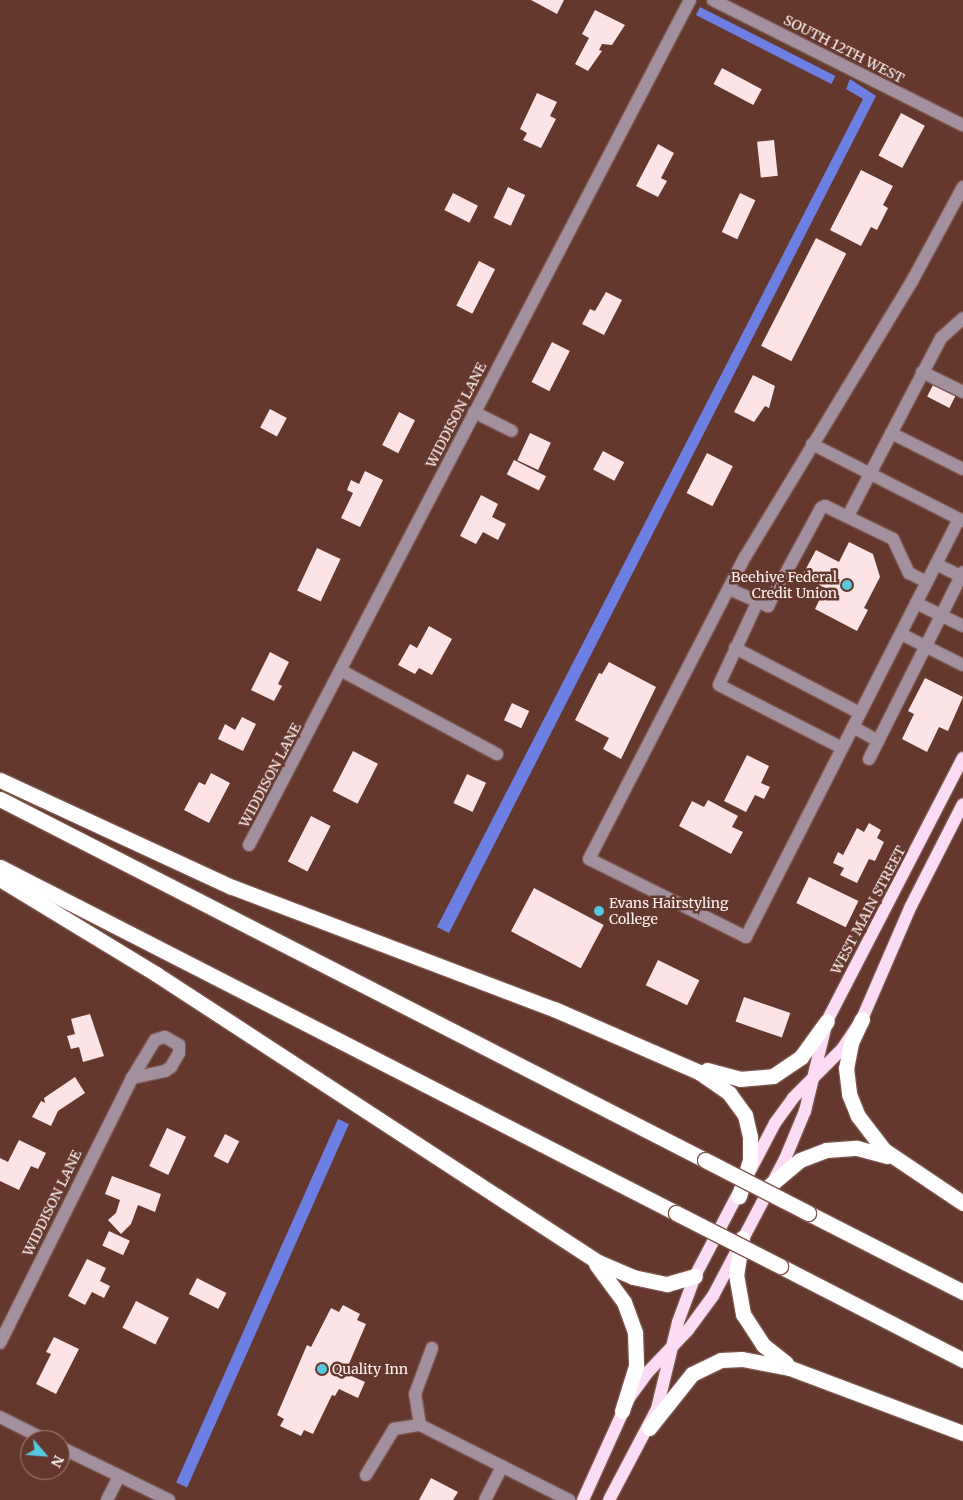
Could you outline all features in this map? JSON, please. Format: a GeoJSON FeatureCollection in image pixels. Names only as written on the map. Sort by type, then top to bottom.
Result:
{"type":"FeatureCollection","features":[{"type":"Feature","properties":{"kind":"highway"},"geometry":{"type":"LineString","coordinates":[[0,780],[232,887],[730,1078],[762,1079],[793,1065],[827,1021]]}},
{"type":"Feature","properties":{"kind":"highway"},"geometry":{"type":"LineString","coordinates":[[0,798],[963,1292]]}},
{"type":"Feature","properties":{"kind":"highway"},"geometry":{"type":"LineString","coordinates":[[0,867],[963,1360]]}},
{"type":"Feature","properties":{"kind":"highway"},"geometry":{"type":"LineString","coordinates":[[0,879],[164,978],[582,1251],[615,1270],[650,1281],[674,1284],[695,1276]]}},
{"type":"Feature","properties":{"kind":"highway"},"geometry":{"type":"LineString","coordinates":[[862,1020],[848,1055],[849,1094],[864,1127],[896,1160],[963,1203]]}},
{"type":"Feature","properties":{"kind":"highway"},"geometry":{"type":"LineString","coordinates":[[668,1055],[722,1086],[744,1115],[750,1137],[750,1160],[739,1196]]}},
{"type":"Feature","properties":{"kind":"highway"},"geometry":{"type":"LineString","coordinates":[[769,1186],[800,1160],[826,1150],[856,1148],[896,1160]]}},
{"type":"Feature","properties":{"kind":"highway"},"geometry":{"type":"LineString","coordinates":[[742,1238],[736,1274],[743,1314],[749,1327],[767,1348],[805,1374]]}},
{"type":"Feature","properties":{"kind":"highway"},"geometry":{"type":"LineString","coordinates":[[582,1251],[616,1288],[635,1332],[636,1366],[622,1411]]}},
{"type":"Feature","properties":{"kind":"highway"},"geometry":{"type":"LineString","coordinates":[[649,1428],[684,1381],[712,1363],[732,1359],[758,1360],[805,1374],[963,1433]]}},
{"type":"Feature","properties":{"kind":"main road","name":"WEST MAIN STREET"},"geometry":{"type":"LineString","coordinates":[[583,1500],[622,1411],[647,1373],[713,1296],[800,1127],[827,1021],[963,758]]}},
{"type":"Feature","properties":{"kind":"main road","name":"WEST MAIN STREET"},"geometry":{"type":"LineString","coordinates":[[609,1500],[649,1428],[663,1389],[683,1305],[695,1276],[739,1196],[775,1123],[812,1079],[842,1049],[862,1020],[908,913],[963,804]]}},
{"type":"Feature","properties":{"kind":"street","name":"WIDDISON LANE"},"geometry":{"type":"LineString","coordinates":[[249,845],[342,671],[474,412],[690,0]]}},
{"type":"Feature","properties":{"kind":"street","name":"SOUTH 12TH WEST"},"geometry":{"type":"LineString","coordinates":[[712,0],[963,125]]}},
{"type":"Feature","properties":{"kind":"street"},"geometry":{"type":"LineString","coordinates":[[812,444],[961,520],[936,564],[746,937],[589,859],[728,589],[812,444],[908,286],[963,187]]}},
{"type":"Feature","properties":{"kind":"street"},"geometry":{"type":"LineString","coordinates":[[848,516],[941,338],[963,318]]}},
{"type":"Feature","properties":{"kind":"street"},"geometry":{"type":"LineString","coordinates":[[922,372],[963,392]]}},
{"type":"Feature","properties":{"kind":"street"},"geometry":{"type":"LineString","coordinates":[[474,412],[512,431]]}},
{"type":"Feature","properties":{"kind":"street"},"geometry":{"type":"LineString","coordinates":[[891,433],[963,469]]}},
{"type":"Feature","properties":{"kind":"street"},"geometry":{"type":"LineString","coordinates":[[728,589],[757,603],[768,606],[774,601],[821,508],[831,508],[896,542],[906,569],[927,582]]}},
{"type":"Feature","properties":{"kind":"street"},"geometry":{"type":"LineString","coordinates":[[869,759],[962,574],[936,564]]}},
{"type":"Feature","properties":{"kind":"street"},"geometry":{"type":"LineString","coordinates":[[757,603],[721,676],[719,685],[724,690],[842,748]]}},
{"type":"Feature","properties":{"kind":"street"},"geometry":{"type":"LineString","coordinates":[[916,603],[963,626]]}},
{"type":"Feature","properties":{"kind":"street"},"geometry":{"type":"LineString","coordinates":[[901,634],[963,665]]}},
{"type":"Feature","properties":{"kind":"street"},"geometry":{"type":"LineString","coordinates":[[735,648],[860,713]]}},
{"type":"Feature","properties":{"kind":"street"},"geometry":{"type":"LineString","coordinates":[[342,671],[497,754]]}},
{"type":"Feature","properties":{"kind":"street"},"geometry":{"type":"LineString","coordinates":[[853,727],[878,741]]}},
{"type":"Feature","properties":{"kind":"street","name":"WIDDISON LANE"},"geometry":{"type":"LineString","coordinates":[[0,1343],[132,1078]]}},
{"type":"Feature","properties":{"kind":"street"},"geometry":{"type":"LineString","coordinates":[[420,1425],[415,1394],[432,1348]]}},
{"type":"Feature","properties":{"kind":"street"},"geometry":{"type":"LineString","coordinates":[[0,1417],[26,1430]]}},
{"type":"Feature","properties":{"kind":"street"},"geometry":{"type":"LineString","coordinates":[[366,1475],[394,1429],[420,1425],[569,1500]]}},
{"type":"Feature","properties":{"kind":"street"},"geometry":{"type":"LineString","coordinates":[[70,1452],[169,1500]]}},
{"type":"Feature","properties":{"kind":"street"},"geometry":{"type":"LineString","coordinates":[[485,1500],[502,1466]]}},
{"type":"Feature","properties":{"kind":"street"},"geometry":{"type":"LineString","coordinates":[[107,1500],[119,1476]]}},
{"type":"Feature","properties":{"kind":"water"},"geometry":{"type":"Polygon","coordinates":[[[700,7],[835,76],[831,84],[696,15],[700,7]]]}},
{"type":"Feature","properties":{"kind":"water"},"geometry":{"type":"Polygon","coordinates":[[[850,79],[876,96],[449,933],[437,927],[863,99],[846,89],[850,79]]]}},
{"type":"Feature","properties":{"kind":"water"},"geometry":{"type":"Polygon","coordinates":[[[338,1119],[349,1124],[187,1487],[176,1483],[338,1119]]]}},
{"type":"Feature","properties":{"kind":"building"},"geometry":{"type":"Polygon","coordinates":[[[531,0],[564,0],[557,14],[531,0]]]}},
{"type":"Feature","properties":{"kind":"building"},"geometry":{"type":"Polygon","coordinates":[[[595,10],[625,25],[612,45],[602,44],[599,50],[602,51],[588,71],[575,64],[589,38],[582,34],[595,10]]]}},
{"type":"Feature","properties":{"kind":"building"},"geometry":{"type":"Polygon","coordinates":[[[722,68],[762,89],[753,105],[714,84],[722,68]]]}},
{"type":"Feature","properties":{"kind":"building"},"geometry":{"type":"Polygon","coordinates":[[[537,93],[557,102],[550,116],[556,119],[541,148],[523,140],[527,133],[520,129],[537,93]]]}},
{"type":"Feature","properties":{"kind":"building"},"geometry":{"type":"Polygon","coordinates":[[[901,113],[925,126],[902,168],[878,155],[901,113]]]}},
{"type":"Feature","properties":{"kind":"building"},"geometry":{"type":"Polygon","coordinates":[[[774,140],[778,176],[761,178],[757,142],[774,140]]]}},
{"type":"Feature","properties":{"kind":"building"},"geometry":{"type":"Polygon","coordinates":[[[658,144],[674,153],[661,178],[667,181],[658,197],[636,186],[658,144]]]}},
{"type":"Feature","properties":{"kind":"building"},"geometry":{"type":"Polygon","coordinates":[[[861,170],[893,186],[883,205],[888,208],[877,230],[871,227],[861,246],[830,230],[861,170]]]}},
{"type":"Feature","properties":{"kind":"building"},"geometry":{"type":"Polygon","coordinates":[[[508,187],[525,195],[511,226],[494,218],[508,187]]]}},
{"type":"Feature","properties":{"kind":"building"},"geometry":{"type":"Polygon","coordinates":[[[453,193],[478,206],[469,223],[444,210],[453,193]]]}},
{"type":"Feature","properties":{"kind":"building"},"geometry":{"type":"Polygon","coordinates":[[[740,193],[755,200],[737,239],[722,232],[740,193]]]}},
{"type":"Feature","properties":{"kind":"building"},"geometry":{"type":"Polygon","coordinates":[[[816,238],[846,253],[791,361],[761,346],[816,238]]]}},
{"type":"Feature","properties":{"kind":"building"},"geometry":{"type":"Polygon","coordinates":[[[479,261],[495,269],[472,314],[456,306],[479,261]]]}},
{"type":"Feature","properties":{"kind":"building"},"geometry":{"type":"Polygon","coordinates":[[[606,292],[622,300],[604,335],[582,324],[590,309],[595,311],[606,292]]]}},
{"type":"Feature","properties":{"kind":"building"},"geometry":{"type":"Polygon","coordinates":[[[552,342],[570,351],[549,391],[532,382],[552,342]]]}},
{"type":"Feature","properties":{"kind":"building"},"geometry":{"type":"Polygon","coordinates":[[[753,375],[775,386],[769,408],[765,406],[754,422],[734,412],[753,375]]]}},
{"type":"Feature","properties":{"kind":"building"},"geometry":{"type":"Polygon","coordinates":[[[933,385],[955,396],[949,408],[927,397],[933,385]]]}},
{"type":"Feature","properties":{"kind":"building"},"geometry":{"type":"Polygon","coordinates":[[[270,409],[287,418],[277,436],[260,428],[270,409]]]}},
{"type":"Feature","properties":{"kind":"building"},"geometry":{"type":"Polygon","coordinates":[[[399,412],[415,420],[398,453],[382,445],[399,412]]]}},
{"type":"Feature","properties":{"kind":"building"},"geometry":{"type":"Polygon","coordinates":[[[530,433],[551,443],[538,470],[517,460],[530,433]]]}},
{"type":"Feature","properties":{"kind":"building"},"geometry":{"type":"Polygon","coordinates":[[[603,451],[624,462],[614,481],[593,470],[603,451]]]}},
{"type":"Feature","properties":{"kind":"building"},"geometry":{"type":"Polygon","coordinates":[[[707,453],[733,466],[712,506],[687,493],[707,453]]]}},
{"type":"Feature","properties":{"kind":"building"},"geometry":{"type":"Polygon","coordinates":[[[514,460],[546,476],[539,491],[507,474],[514,460]]]}},
{"type":"Feature","properties":{"kind":"building"},"geometry":{"type":"Polygon","coordinates":[[[365,471],[383,480],[360,527],[341,518],[353,493],[347,490],[351,480],[359,484],[365,471]]]}},
{"type":"Feature","properties":{"kind":"building"},"geometry":{"type":"Polygon","coordinates":[[[481,495],[498,504],[492,517],[506,524],[498,540],[483,532],[476,544],[460,536],[481,495]]]}},
{"type":"Feature","properties":{"kind":"building","name":"Beehive Federal Credit Union"},"geometry":{"type":"Polygon","coordinates":[[[849,542],[873,554],[880,577],[864,608],[868,610],[857,631],[815,609],[825,588],[802,576],[816,550],[839,562],[849,542]]]}},
{"type":"Feature","properties":{"kind":"building"},"geometry":{"type":"Polygon","coordinates":[[[317,548],[341,559],[321,602],[297,591],[317,548]]]}},
{"type":"Feature","properties":{"kind":"building"},"geometry":{"type":"Polygon","coordinates":[[[429,626],[452,639],[432,675],[419,668],[415,674],[398,665],[410,644],[417,648],[429,626]]]}},
{"type":"Feature","properties":{"kind":"building"},"geometry":{"type":"Polygon","coordinates":[[[270,652],[289,662],[278,684],[282,686],[274,701],[251,690],[270,652]]]}},
{"type":"Feature","properties":{"kind":"building"},"geometry":{"type":"Polygon","coordinates":[[[609,662],[656,687],[621,759],[603,749],[609,738],[575,720],[599,673],[602,674],[609,662]]]}},
{"type":"Feature","properties":{"kind":"building"},"geometry":{"type":"Polygon","coordinates":[[[925,678],[963,697],[948,731],[939,727],[927,752],[902,739],[914,714],[908,711],[925,678]]]}},
{"type":"Feature","properties":{"kind":"building"},"geometry":{"type":"Polygon","coordinates":[[[512,703],[529,711],[521,728],[504,720],[512,703]]]}},
{"type":"Feature","properties":{"kind":"building"},"geometry":{"type":"Polygon","coordinates":[[[242,717],[256,724],[243,751],[218,739],[225,724],[235,730],[242,717]]]}},
{"type":"Feature","properties":{"kind":"building"},"geometry":{"type":"Polygon","coordinates":[[[353,751],[378,764],[358,804],[333,791],[353,751]]]}},
{"type":"Feature","properties":{"kind":"building"},"geometry":{"type":"Polygon","coordinates":[[[747,755],[769,766],[761,783],[770,787],[764,799],[755,795],[746,812],[724,801],[747,755]]]}},
{"type":"Feature","properties":{"kind":"building"},"geometry":{"type":"Polygon","coordinates":[[[211,773],[230,783],[209,823],[184,810],[199,782],[205,785],[211,773]]]}},
{"type":"Feature","properties":{"kind":"building"},"geometry":{"type":"Polygon","coordinates":[[[467,774],[486,783],[473,812],[453,803],[467,774]]]}},
{"type":"Feature","properties":{"kind":"building"},"geometry":{"type":"Polygon","coordinates":[[[708,800],[738,816],[732,827],[743,832],[731,854],[679,826],[692,801],[704,807],[708,800]]]}},
{"type":"Feature","properties":{"kind":"building"},"geometry":{"type":"Polygon","coordinates":[[[311,816],[331,826],[307,871],[288,861],[311,816]]]}},
{"type":"Feature","properties":{"kind":"building"},"geometry":{"type":"Polygon","coordinates":[[[869,823],[881,830],[877,838],[884,842],[875,861],[869,859],[857,883],[840,875],[844,868],[833,863],[838,852],[843,855],[857,828],[864,832],[869,823]]]}},
{"type":"Feature","properties":{"kind":"building"},"geometry":{"type":"Polygon","coordinates":[[[809,877],[858,901],[846,927],[796,903],[809,877]]]}},
{"type":"Feature","properties":{"kind":"building"},"geometry":{"type":"Polygon","coordinates":[[[534,888],[604,925],[581,968],[511,931],[534,888]]]}},
{"type":"Feature","properties":{"kind":"building"},"geometry":{"type":"Polygon","coordinates":[[[658,960],[699,980],[687,1005],[646,985],[658,960]]]}},
{"type":"Feature","properties":{"kind":"building"},"geometry":{"type":"Polygon","coordinates":[[[744,997],[790,1013],[782,1038],[736,1022],[744,997]]]}},
{"type":"Feature","properties":{"kind":"building"},"geometry":{"type":"Polygon","coordinates":[[[90,1014],[104,1056],[83,1062],[79,1047],[71,1049],[67,1036],[75,1034],[71,1019],[90,1014]]]}},
{"type":"Feature","properties":{"kind":"building"},"geometry":{"type":"Polygon","coordinates":[[[75,1077],[85,1093],[58,1111],[51,1126],[32,1117],[41,1101],[45,1103],[44,1098],[75,1077]]]}},
{"type":"Feature","properties":{"kind":"building"},"geometry":{"type":"Polygon","coordinates":[[[167,1128],[186,1137],[168,1175],[149,1166],[167,1128]]]}},
{"type":"Feature","properties":{"kind":"building"},"geometry":{"type":"Polygon","coordinates":[[[225,1134],[239,1141],[228,1164],[214,1156],[225,1134]]]}},
{"type":"Feature","properties":{"kind":"building"},"geometry":{"type":"Polygon","coordinates":[[[19,1140],[46,1153],[38,1169],[31,1166],[19,1190],[0,1181],[0,1158],[8,1162],[19,1140]]]}},
{"type":"Feature","properties":{"kind":"building"},"geometry":{"type":"Polygon","coordinates":[[[112,1176],[161,1194],[155,1212],[138,1205],[131,1224],[121,1234],[108,1220],[116,1213],[120,1200],[105,1194],[112,1176]]]}},
{"type":"Feature","properties":{"kind":"building"},"geometry":{"type":"Polygon","coordinates":[[[109,1231],[130,1241],[123,1255],[102,1246],[109,1231]]]}},
{"type":"Feature","properties":{"kind":"building"},"geometry":{"type":"Polygon","coordinates":[[[87,1259],[106,1268],[100,1281],[110,1286],[104,1298],[92,1292],[85,1305],[68,1296],[87,1259]]]}},
{"type":"Feature","properties":{"kind":"building"},"geometry":{"type":"Polygon","coordinates":[[[197,1278],[226,1293],[218,1309],[189,1294],[197,1278]]]}},
{"type":"Feature","properties":{"kind":"building"},"geometry":{"type":"Polygon","coordinates":[[[136,1301],[169,1318],[155,1345],[122,1328],[136,1301]]]}},
{"type":"Feature","properties":{"kind":"building","name":"Quality Inn"},"geometry":{"type":"Polygon","coordinates":[[[343,1305],[360,1314],[357,1320],[366,1324],[345,1373],[365,1382],[358,1398],[339,1389],[335,1396],[332,1395],[313,1434],[304,1430],[301,1436],[280,1426],[284,1419],[277,1415],[307,1345],[311,1347],[331,1308],[339,1312],[343,1305]]]}},
{"type":"Feature","properties":{"kind":"building"},"geometry":{"type":"Polygon","coordinates":[[[54,1337],[79,1349],[56,1394],[36,1384],[51,1354],[46,1352],[54,1337]]]}},
{"type":"Feature","properties":{"kind":"building"},"geometry":{"type":"Polygon","coordinates":[[[431,1478],[458,1492],[453,1500],[419,1500],[431,1478]]]}},
{"type":"Feature","properties":{"kind":"place","name":"Beehive Federal Credit Union"},"geometry":{"type":"Point","coordinates":[847,585]}},
{"type":"Feature","properties":{"kind":"place","name":"Evans Hairstyling College"},"geometry":{"type":"Point","coordinates":[599,911]}},
{"type":"Feature","properties":{"kind":"place","name":"Quality Inn"},"geometry":{"type":"Point","coordinates":[322,1369]}}]}
